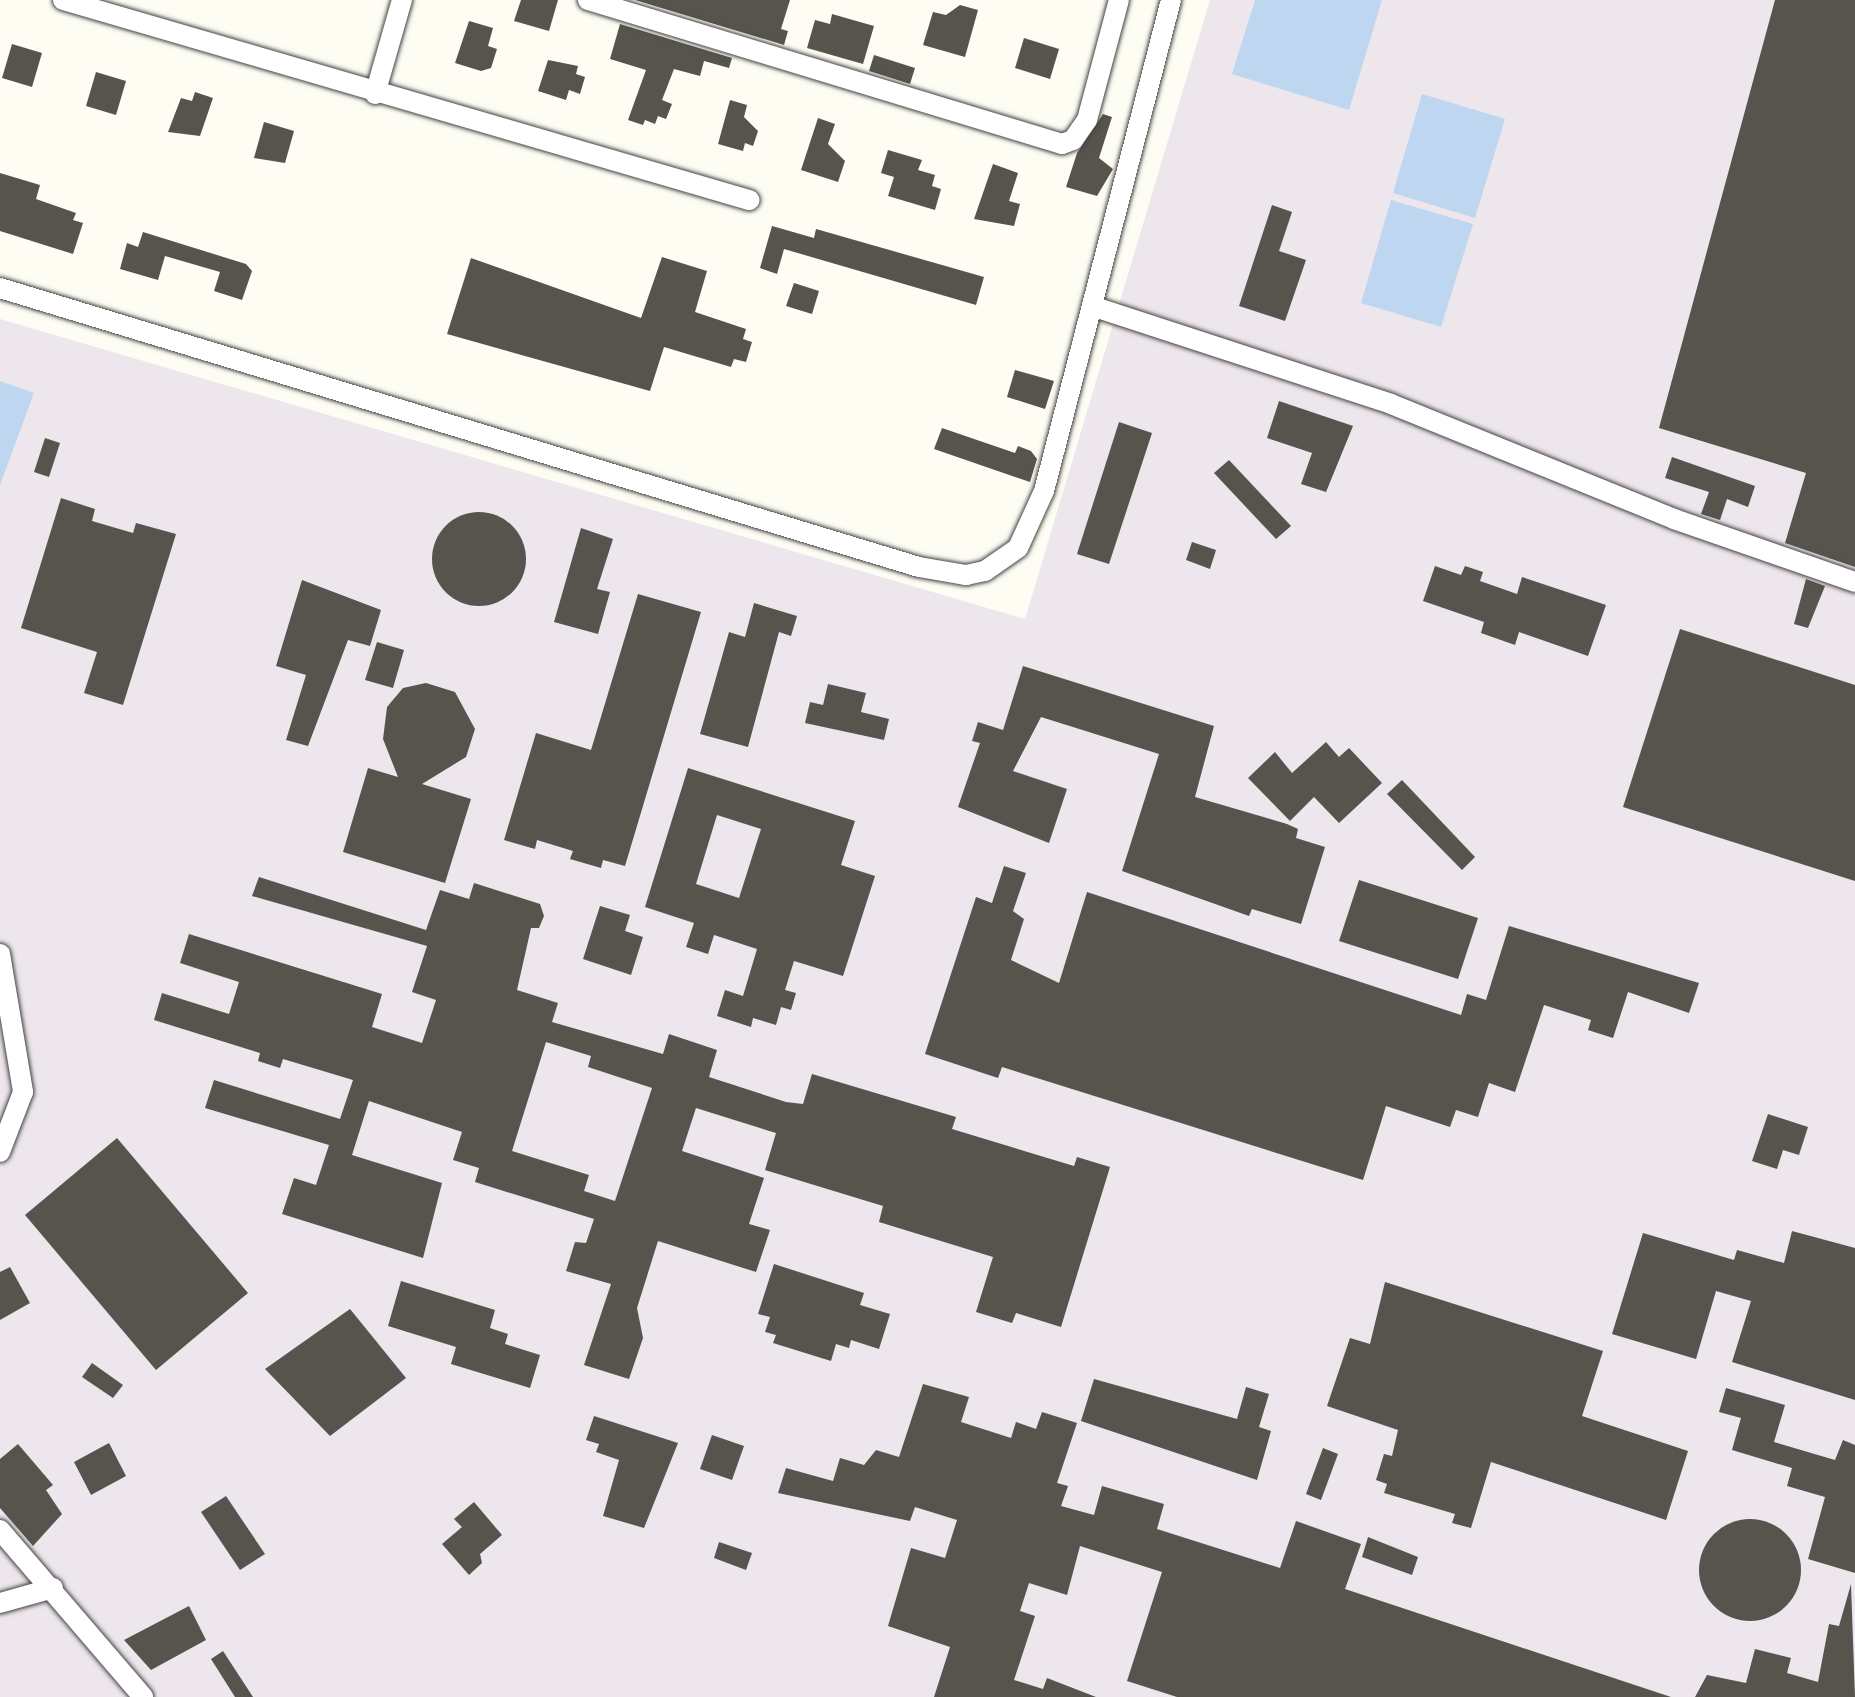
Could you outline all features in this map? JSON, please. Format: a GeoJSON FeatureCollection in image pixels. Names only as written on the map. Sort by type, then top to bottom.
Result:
{"type":"FeatureCollection","features":[{"type":"Feature","properties":{"kind":"street"},"geometry":{"type":"LineString","coordinates":[[63,0],[749,200]]}},
{"type":"Feature","properties":{"kind":"street"},"geometry":{"type":"LineString","coordinates":[[375,94],[402,0]]}},
{"type":"Feature","properties":{"kind":"street"},"geometry":{"type":"LineString","coordinates":[[588,0],[1062,144],[1073,140],[1086,120],[1119,0]]}},
{"type":"Feature","properties":{"kind":"street"},"geometry":{"type":"LineString","coordinates":[[0,288],[883,556],[966,575],[1004,562],[1034,522],[1095,307],[1172,0]]}},
{"type":"Feature","properties":{"kind":"street"},"geometry":{"type":"LineString","coordinates":[[1095,307],[1379,400],[1674,519],[1855,582]]}},
{"type":"Feature","properties":{"kind":"street"},"geometry":{"type":"LineString","coordinates":[[0,954],[23,1092],[0,1152]]}},
{"type":"Feature","properties":{"kind":"street"},"geometry":{"type":"LineString","coordinates":[[0,1530],[143,1697]]}},
{"type":"Feature","properties":{"kind":"street"},"geometry":{"type":"LineString","coordinates":[[0,1603],[53,1588]]}},
{"type":"Feature","properties":{"kind":"shaded area"},"geometry":{"type":"Polygon","coordinates":[[[1210,0],[1855,0],[1855,1697],[0,1697],[0,319],[1025,619],[1210,0]]]}},
{"type":"Feature","properties":{"kind":"water"},"geometry":{"type":"Polygon","coordinates":[[[1255,0],[1382,0],[1349,110],[1232,74],[1255,0]]]}},
{"type":"Feature","properties":{"kind":"water"},"geometry":{"type":"Polygon","coordinates":[[[1422,94],[1505,119],[1475,218],[1393,193],[1422,94]]]}},
{"type":"Feature","properties":{"kind":"water"},"geometry":{"type":"Polygon","coordinates":[[[1391,200],[1473,224],[1441,327],[1361,303],[1391,200]]]}},
{"type":"Feature","properties":{"kind":"water"},"geometry":{"type":"Polygon","coordinates":[[[0,381],[34,393],[0,485],[0,381]]]}},
{"type":"Feature","properties":{"kind":"building"},"geometry":{"type":"Polygon","coordinates":[[[521,0],[558,0],[549,31],[514,21],[521,0]]]}},
{"type":"Feature","properties":{"kind":"building"},"geometry":{"type":"Polygon","coordinates":[[[635,0],[790,0],[781,29],[788,31],[784,45],[635,0]]]}},
{"type":"Feature","properties":{"kind":"building"},"geometry":{"type":"Polygon","coordinates":[[[1775,0],[1855,0],[1855,567],[1785,543],[1806,473],[1659,428],[1775,0]]]}},
{"type":"Feature","properties":{"kind":"building"},"geometry":{"type":"Polygon","coordinates":[[[960,5],[978,10],[965,57],[923,45],[933,12],[946,15],[960,5]]]}},
{"type":"Feature","properties":{"kind":"building"},"geometry":{"type":"Polygon","coordinates":[[[832,14],[874,26],[863,64],[807,48],[815,20],[830,24],[832,14]]]}},
{"type":"Feature","properties":{"kind":"building"},"geometry":{"type":"Polygon","coordinates":[[[469,21],[493,28],[488,46],[497,49],[491,68],[481,71],[455,63],[469,21]]]}},
{"type":"Feature","properties":{"kind":"building"},"geometry":{"type":"Polygon","coordinates":[[[620,24],[732,58],[729,68],[704,61],[700,76],[674,69],[662,100],[672,104],[666,119],[658,116],[655,124],[645,120],[643,125],[628,120],[646,70],[610,59],[620,24]]]}},
{"type":"Feature","properties":{"kind":"building"},"geometry":{"type":"Polygon","coordinates":[[[1024,38],[1059,49],[1050,79],[1015,68],[1024,38]]]}},
{"type":"Feature","properties":{"kind":"building"},"geometry":{"type":"Polygon","coordinates":[[[12,44],[42,53],[32,87],[2,78],[12,44]]]}},
{"type":"Feature","properties":{"kind":"building"},"geometry":{"type":"Polygon","coordinates":[[[874,55],[915,68],[910,84],[869,71],[874,55]]]}},
{"type":"Feature","properties":{"kind":"building"},"geometry":{"type":"Polygon","coordinates":[[[548,60],[578,66],[576,74],[585,77],[580,94],[569,90],[566,100],[538,91],[548,60]]]}},
{"type":"Feature","properties":{"kind":"building"},"geometry":{"type":"Polygon","coordinates":[[[96,72],[126,81],[116,115],[86,106],[96,72]]]}},
{"type":"Feature","properties":{"kind":"building"},"geometry":{"type":"Polygon","coordinates":[[[195,92],[213,98],[200,136],[168,132],[181,98],[192,101],[195,92]]]}},
{"type":"Feature","properties":{"kind":"building"},"geometry":{"type":"Polygon","coordinates":[[[730,100],[747,105],[744,117],[758,131],[753,146],[745,143],[743,151],[718,144],[730,100]]]}},
{"type":"Feature","properties":{"kind":"building"},"geometry":{"type":"Polygon","coordinates":[[[1103,114],[1112,117],[1099,158],[1113,169],[1097,196],[1066,187],[1077,153],[1103,114]]]}},
{"type":"Feature","properties":{"kind":"building"},"geometry":{"type":"Polygon","coordinates":[[[818,118],[835,124],[828,144],[845,161],[838,182],[801,170],[818,118]]]}},
{"type":"Feature","properties":{"kind":"building"},"geometry":{"type":"Polygon","coordinates":[[[264,122],[294,131],[285,163],[254,158],[264,122]]]}},
{"type":"Feature","properties":{"kind":"building"},"geometry":{"type":"Polygon","coordinates":[[[888,150],[922,160],[918,170],[935,175],[932,186],[941,189],[935,210],[888,196],[894,177],[881,173],[888,150]]]}},
{"type":"Feature","properties":{"kind":"building"},"geometry":{"type":"Polygon","coordinates":[[[993,164],[1018,173],[1009,201],[1020,204],[1014,226],[974,219],[993,164]]]}},
{"type":"Feature","properties":{"kind":"building"},"geometry":{"type":"Polygon","coordinates":[[[0,173],[40,185],[36,199],[76,213],[73,220],[83,223],[73,254],[0,231],[0,173]]]}},
{"type":"Feature","properties":{"kind":"building"},"geometry":{"type":"Polygon","coordinates":[[[1272,205],[1292,212],[1279,251],[1306,260],[1285,321],[1239,306],[1272,205]]]}},
{"type":"Feature","properties":{"kind":"building"},"geometry":{"type":"Polygon","coordinates":[[[772,226],[814,238],[816,229],[984,277],[976,305],[784,249],[777,274],[760,268],[772,226]]]}},
{"type":"Feature","properties":{"kind":"building"},"geometry":{"type":"Polygon","coordinates":[[[143,232],[246,264],[252,271],[242,300],[214,291],[220,272],[165,256],[158,280],[120,269],[127,243],[138,247],[143,232]]]}},
{"type":"Feature","properties":{"kind":"building"},"geometry":{"type":"Polygon","coordinates":[[[662,257],[707,271],[695,312],[746,329],[743,339],[752,342],[746,362],[734,359],[731,367],[664,347],[650,391],[447,334],[471,258],[641,318],[662,257]]]}},
{"type":"Feature","properties":{"kind":"building"},"geometry":{"type":"Polygon","coordinates":[[[794,283],[819,291],[812,314],[786,306],[794,283]]]}},
{"type":"Feature","properties":{"kind":"building"},"geometry":{"type":"Polygon","coordinates":[[[1015,370],[1054,381],[1045,409],[1007,397],[1015,370]]]}},
{"type":"Feature","properties":{"kind":"building"},"geometry":{"type":"Polygon","coordinates":[[[1279,401],[1353,426],[1326,492],[1301,484],[1312,453],[1267,438],[1279,401]]]}},
{"type":"Feature","properties":{"kind":"building"},"geometry":{"type":"Polygon","coordinates":[[[1119,422],[1152,433],[1109,564],[1077,554],[1119,422]]]}},
{"type":"Feature","properties":{"kind":"building"},"geometry":{"type":"Polygon","coordinates":[[[942,428],[1015,453],[1018,446],[1031,451],[1037,459],[1030,482],[934,449],[942,428]]]}},
{"type":"Feature","properties":{"kind":"building"},"geometry":{"type":"Polygon","coordinates":[[[45,438],[60,443],[49,477],[34,472],[45,438]]]}},
{"type":"Feature","properties":{"kind":"building"},"geometry":{"type":"Polygon","coordinates":[[[1672,457],[1755,486],[1748,507],[1727,499],[1720,520],[1701,514],[1709,492],[1665,478],[1672,457]]]}},
{"type":"Feature","properties":{"kind":"building"},"geometry":{"type":"Polygon","coordinates":[[[1229,460],[1291,526],[1276,539],[1214,473],[1229,460]]]}},
{"type":"Feature","properties":{"kind":"building"},"geometry":{"type":"Polygon","coordinates":[[[61,498],[95,509],[92,521],[133,533],[136,523],[176,534],[123,705],[84,693],[97,652],[21,628],[61,498]]]}},
{"type":"Feature","properties":{"kind":"building"},"geometry":{"type":"Polygon","coordinates":[[[479,512],[497,516],[512,526],[522,541],[526,559],[522,577],[512,592],[497,602],[479,606],[461,602],[446,592],[436,577],[432,559],[436,541],[446,526],[461,516],[479,512]]]}},
{"type":"Feature","properties":{"kind":"building"},"geometry":{"type":"Polygon","coordinates":[[[581,528],[613,539],[597,589],[610,592],[598,634],[554,622],[581,528]]]}},
{"type":"Feature","properties":{"kind":"building"},"geometry":{"type":"Polygon","coordinates":[[[1192,542],[1216,550],[1210,569],[1186,560],[1192,542]]]}},
{"type":"Feature","properties":{"kind":"building"},"geometry":{"type":"Polygon","coordinates":[[[1435,566],[1461,575],[1465,566],[1483,572],[1480,581],[1517,594],[1522,577],[1606,605],[1588,656],[1519,632],[1515,645],[1481,633],[1484,622],[1423,601],[1435,566]]]}},
{"type":"Feature","properties":{"kind":"building"},"geometry":{"type":"Polygon","coordinates":[[[1806,579],[1825,586],[1808,628],[1794,624],[1806,579]]]}},
{"type":"Feature","properties":{"kind":"building"},"geometry":{"type":"Polygon","coordinates":[[[302,580],[381,610],[370,646],[348,640],[308,746],[286,740],[306,675],[276,666],[302,580]]]}},
{"type":"Feature","properties":{"kind":"building"},"geometry":{"type":"Polygon","coordinates":[[[638,594],[701,612],[625,866],[603,860],[601,868],[570,859],[573,851],[537,840],[535,849],[504,840],[536,733],[591,750],[638,594]]]}},
{"type":"Feature","properties":{"kind":"building"},"geometry":{"type":"Polygon","coordinates":[[[754,603],[797,616],[791,636],[779,632],[748,747],[700,734],[729,632],[745,637],[754,603]]]}},
{"type":"Feature","properties":{"kind":"building"},"geometry":{"type":"Polygon","coordinates":[[[1680,629],[1855,685],[1855,881],[1623,807],[1680,629]]]}},
{"type":"Feature","properties":{"kind":"building"},"geometry":{"type":"Polygon","coordinates":[[[377,642],[404,650],[393,688],[365,680],[377,642]]]}},
{"type":"Feature","properties":{"kind":"building"},"geometry":{"type":"Polygon","coordinates":[[[1023,666],[1214,726],[1195,797],[1287,824],[1298,829],[1296,838],[1325,847],[1301,924],[1252,909],[1249,916],[1122,871],[1159,754],[1041,717],[1013,771],[1067,789],[1049,843],[958,807],[980,743],[972,741],[978,722],[1003,730],[1023,666]]]}},
{"type":"Feature","properties":{"kind":"building"},"geometry":{"type":"Polygon","coordinates":[[[426,683],[455,692],[475,729],[466,757],[422,784],[471,799],[445,883],[343,852],[368,768],[398,777],[383,739],[387,707],[403,688],[426,683]]]}},
{"type":"Feature","properties":{"kind":"building"},"geometry":{"type":"Polygon","coordinates":[[[828,684],[866,693],[861,712],[889,719],[884,740],[805,723],[810,702],[823,705],[828,684]]]}},
{"type":"Feature","properties":{"kind":"building"},"geometry":{"type":"Polygon","coordinates":[[[1326,742],[1339,757],[1349,748],[1382,783],[1339,823],[1314,797],[1290,821],[1248,778],[1275,752],[1292,773],[1326,742]]]}},
{"type":"Feature","properties":{"kind":"building"},"geometry":{"type":"Polygon","coordinates":[[[688,768],[855,821],[841,865],[875,876],[843,976],[794,961],[785,990],[796,993],[791,1010],[781,1007],[776,1025],[753,1018],[751,1027],[717,1016],[725,990],[743,996],[757,949],[714,935],[708,954],[686,947],[694,923],[645,907],[688,768]],[[717,815],[696,884],[739,898],[761,829],[717,815]]]}},
{"type":"Feature","properties":{"kind":"building"},"geometry":{"type":"Polygon","coordinates":[[[1402,780],[1475,857],[1462,870],[1387,794],[1402,780]]]}},
{"type":"Feature","properties":{"kind":"building"},"geometry":{"type":"Polygon","coordinates":[[[1004,866],[1026,873],[1013,911],[1024,919],[1011,960],[1059,983],[1087,892],[1461,1015],[1467,994],[1486,1000],[1509,926],[1699,983],[1689,1013],[1628,992],[1613,1038],[1588,1030],[1591,1020],[1544,1005],[1515,1092],[1489,1083],[1478,1117],[1456,1110],[1450,1127],[1386,1106],[1363,1180],[1002,1067],[998,1078],[925,1054],[976,897],[992,903],[1004,866]]]}},
{"type":"Feature","properties":{"kind":"building"},"geometry":{"type":"Polygon","coordinates":[[[259,877],[426,930],[440,890],[469,899],[474,883],[540,904],[544,916],[539,928],[531,928],[517,990],[558,1003],[552,1022],[663,1054],[669,1034],[717,1050],[709,1077],[786,1102],[803,1104],[812,1074],[956,1117],[952,1129],[1074,1166],[1077,1157],[1110,1167],[1061,1327],[1016,1313],[1012,1323],[976,1312],[993,1257],[879,1222],[883,1206],[765,1170],[776,1133],[696,1108],[682,1151],[764,1178],[749,1224],[770,1230],[756,1272],[658,1241],[637,1308],[643,1338],[629,1379],[584,1365],[611,1284],[566,1271],[575,1242],[586,1243],[594,1219],[475,1182],[479,1168],[453,1160],[462,1132],[369,1101],[352,1155],[442,1183],[423,1258],[282,1214],[294,1178],[316,1185],[329,1145],[205,1108],[214,1080],[340,1119],[353,1080],[283,1059],[280,1068],[258,1061],[260,1053],[154,1020],[162,993],[229,1014],[239,982],[180,963],[189,934],[382,994],[372,1027],[422,1043],[436,1000],[412,992],[427,946],[252,896],[259,877]],[[546,1042],[512,1151],[589,1175],[584,1191],[615,1201],[652,1088],[588,1067],[591,1056],[546,1042]]]}},
{"type":"Feature","properties":{"kind":"building"},"geometry":{"type":"Polygon","coordinates":[[[1359,880],[1478,918],[1458,979],[1339,941],[1359,880]]]}},
{"type":"Feature","properties":{"kind":"building"},"geometry":{"type":"Polygon","coordinates":[[[600,906],[630,915],[625,931],[643,937],[631,975],[583,959],[600,906]]]}},
{"type":"Feature","properties":{"kind":"building"},"geometry":{"type":"Polygon","coordinates":[[[1768,1114],[1808,1127],[1799,1155],[1783,1150],[1777,1169],[1752,1161],[1768,1114]]]}},
{"type":"Feature","properties":{"kind":"building"},"geometry":{"type":"Polygon","coordinates":[[[117,1138],[248,1293],[156,1370],[25,1215],[117,1138]]]}},
{"type":"Feature","properties":{"kind":"building"},"geometry":{"type":"Polygon","coordinates":[[[1792,1231],[1855,1248],[1855,1400],[1732,1362],[1751,1301],[1716,1291],[1696,1359],[1612,1334],[1643,1233],[1734,1260],[1737,1250],[1784,1263],[1792,1231]]]}},
{"type":"Feature","properties":{"kind":"building"},"geometry":{"type":"Polygon","coordinates":[[[774,1264],[864,1293],[860,1305],[890,1314],[879,1349],[851,1340],[849,1348],[836,1344],[831,1361],[773,1343],[776,1335],[765,1332],[770,1317],[758,1314],[774,1264]]]}},
{"type":"Feature","properties":{"kind":"building"},"geometry":{"type":"Polygon","coordinates":[[[10,1267],[30,1303],[0,1320],[0,1272],[10,1267]]]}},
{"type":"Feature","properties":{"kind":"building"},"geometry":{"type":"Polygon","coordinates":[[[401,1281],[495,1310],[490,1328],[508,1334],[505,1344],[540,1355],[530,1388],[451,1364],[456,1347],[388,1326],[401,1281]]]}},
{"type":"Feature","properties":{"kind":"building"},"geometry":{"type":"Polygon","coordinates":[[[1385,1282],[1603,1351],[1582,1416],[1688,1451],[1666,1520],[1491,1462],[1471,1528],[1452,1523],[1455,1514],[1384,1493],[1387,1484],[1376,1480],[1384,1454],[1392,1456],[1398,1430],[1327,1406],[1350,1338],[1370,1344],[1385,1282]]]}},
{"type":"Feature","properties":{"kind":"building"},"geometry":{"type":"Polygon","coordinates":[[[350,1309],[406,1378],[330,1436],[265,1369],[350,1309]]]}},
{"type":"Feature","properties":{"kind":"building"},"geometry":{"type":"Polygon","coordinates":[[[92,1363],[123,1385],[113,1398],[82,1377],[92,1363]]]}},
{"type":"Feature","properties":{"kind":"building"},"geometry":{"type":"Polygon","coordinates":[[[1094,1379],[1237,1419],[1246,1387],[1269,1394],[1259,1427],[1271,1431],[1257,1480],[1081,1421],[1094,1379]]]}},
{"type":"Feature","properties":{"kind":"building"},"geometry":{"type":"Polygon","coordinates":[[[923,1384],[969,1397],[961,1422],[1011,1438],[1016,1422],[1036,1429],[1042,1412],[1077,1423],[1057,1483],[1068,1486],[1061,1506],[1094,1515],[1102,1486],[1164,1504],[1157,1529],[1280,1568],[1296,1521],[1361,1544],[1345,1589],[1671,1697],[1177,1697],[1127,1681],[1162,1572],[1080,1546],[1067,1595],[1029,1583],[1020,1611],[1035,1616],[1014,1680],[1043,1689],[1047,1678],[1096,1697],[934,1697],[950,1647],[888,1626],[911,1548],[945,1558],[957,1520],[915,1507],[910,1521],[778,1493],[786,1468],[833,1481],[840,1458],[864,1465],[876,1450],[899,1457],[923,1384]]]}},
{"type":"Feature","properties":{"kind":"building"},"geometry":{"type":"Polygon","coordinates":[[[1726,1388],[1785,1405],[1774,1442],[1835,1460],[1843,1440],[1855,1445],[1855,1573],[1808,1559],[1825,1497],[1787,1486],[1792,1468],[1732,1450],[1741,1418],[1719,1412],[1726,1388]]]}},
{"type":"Feature","properties":{"kind":"building"},"geometry":{"type":"Polygon","coordinates":[[[594,1416],[678,1443],[644,1528],[603,1516],[619,1460],[596,1452],[599,1444],[586,1440],[594,1416]]]}},
{"type":"Feature","properties":{"kind":"building"},"geometry":{"type":"Polygon","coordinates":[[[712,1435],[744,1446],[732,1480],[700,1469],[712,1435]]]}},
{"type":"Feature","properties":{"kind":"building"},"geometry":{"type":"Polygon","coordinates":[[[109,1443],[126,1476],[91,1495],[74,1462],[109,1443]]]}},
{"type":"Feature","properties":{"kind":"building"},"geometry":{"type":"Polygon","coordinates":[[[18,1444],[53,1485],[46,1490],[62,1514],[33,1546],[0,1508],[0,1459],[18,1444]]]}},
{"type":"Feature","properties":{"kind":"building"},"geometry":{"type":"Polygon","coordinates":[[[1323,1448],[1338,1454],[1321,1500],[1306,1494],[1323,1448]]]}},
{"type":"Feature","properties":{"kind":"building"},"geometry":{"type":"Polygon","coordinates":[[[226,1496],[265,1554],[240,1570],[201,1512],[226,1496]]]}},
{"type":"Feature","properties":{"kind":"building"},"geometry":{"type":"Polygon","coordinates":[[[474,1502],[502,1535],[480,1554],[482,1563],[469,1575],[442,1544],[462,1527],[454,1519],[474,1502]]]}},
{"type":"Feature","properties":{"kind":"building"},"geometry":{"type":"Polygon","coordinates":[[[1750,1519],[1769,1523],[1786,1534],[1797,1551],[1801,1570],[1797,1589],[1786,1606],[1769,1617],[1750,1621],[1731,1617],[1714,1606],[1703,1589],[1699,1570],[1703,1551],[1714,1534],[1731,1523],[1750,1519]]]}},
{"type":"Feature","properties":{"kind":"building"},"geometry":{"type":"Polygon","coordinates":[[[1368,1537],[1418,1557],[1412,1575],[1362,1557],[1368,1537]]]}},
{"type":"Feature","properties":{"kind":"building"},"geometry":{"type":"Polygon","coordinates":[[[719,1542],[752,1553],[746,1570],[714,1558],[719,1542]]]}},
{"type":"Feature","properties":{"kind":"building"},"geometry":{"type":"Polygon","coordinates":[[[1851,1584],[1855,1697],[1695,1697],[1707,1675],[1746,1683],[1755,1649],[1791,1658],[1787,1673],[1818,1682],[1829,1624],[1839,1626],[1851,1584]]]}},
{"type":"Feature","properties":{"kind":"building"},"geometry":{"type":"Polygon","coordinates":[[[189,1606],[206,1640],[151,1670],[124,1640],[189,1606]]]}},
{"type":"Feature","properties":{"kind":"building"},"geometry":{"type":"Polygon","coordinates":[[[223,1651],[253,1697],[235,1697],[211,1659],[223,1651]]]}}]}
